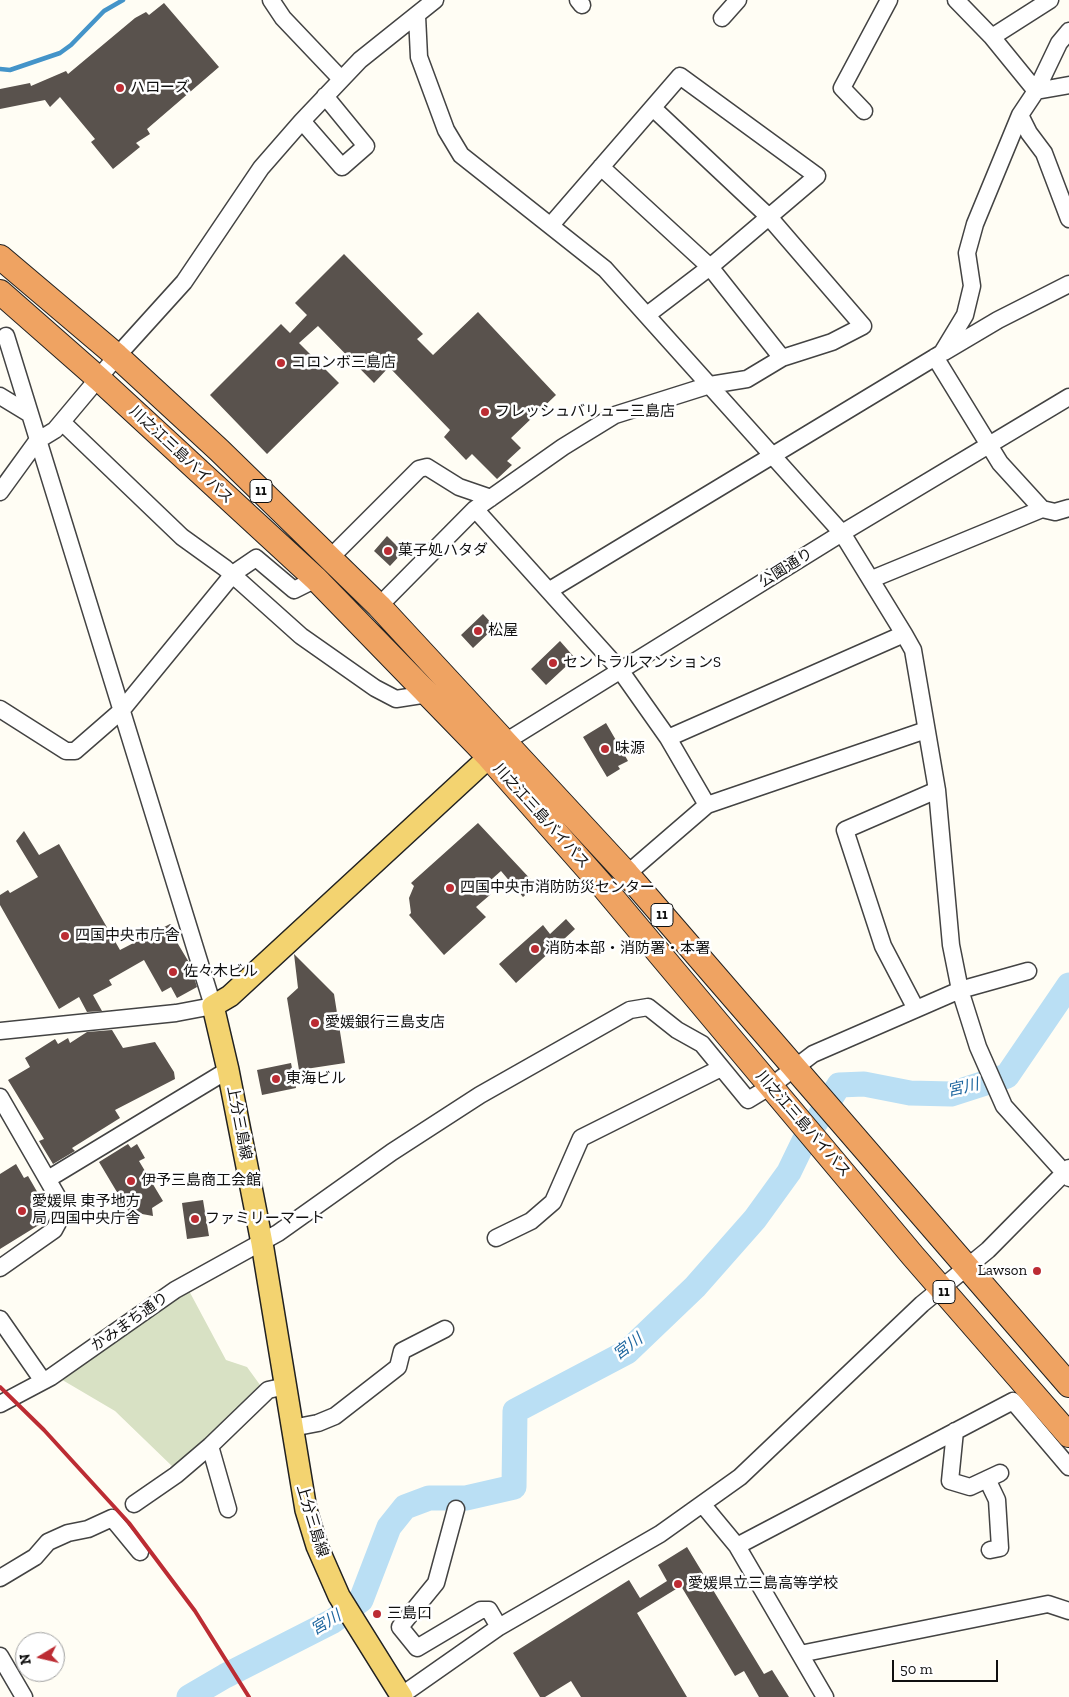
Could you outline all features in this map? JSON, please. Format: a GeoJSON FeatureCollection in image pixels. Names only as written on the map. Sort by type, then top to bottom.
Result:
{"type":"FeatureCollection","features":[{"type":"Feature","properties":{"kind":"highway","name":"川之江三島バイパス"},"geometry":{"type":"LineString","coordinates":[[0,257],[117,356],[219,450],[379,606],[497,750],[602,884],[941,1288],[1069,1435]]}},
{"type":"Feature","properties":{"kind":"highway","name":"川之江三島バイパス"},"geometry":{"type":"LineString","coordinates":[[0,292],[99,379],[316,579],[428,694],[497,750],[627,874],[1069,1385]]}},
{"type":"Feature","properties":{"kind":"main road"},"geometry":{"type":"LineString","coordinates":[[212,1006],[230,996],[497,750]]}},
{"type":"Feature","properties":{"kind":"main road","name":"上分三島線"},"geometry":{"type":"LineString","coordinates":[[212,1006],[228,1070],[262,1243],[306,1510],[317,1546],[340,1596],[400,1696]]}},
{"type":"Feature","properties":{"kind":"street"},"geometry":{"type":"LineString","coordinates":[[271,0],[283,18],[340,80]]}},
{"type":"Feature","properties":{"kind":"street"},"geometry":{"type":"LineString","coordinates":[[0,492],[37,441],[55,430],[117,356],[184,282],[261,168],[302,121],[360,60],[435,0]]}},
{"type":"Feature","properties":{"kind":"street"},"geometry":{"type":"LineString","coordinates":[[722,18],[738,0]]}},
{"type":"Feature","properties":{"kind":"street"},"geometry":{"type":"LineString","coordinates":[[864,111],[842,88],[889,0]]}},
{"type":"Feature","properties":{"kind":"street"},"geometry":{"type":"LineString","coordinates":[[956,0],[992,37],[1036,91]]}},
{"type":"Feature","properties":{"kind":"street"},"geometry":{"type":"LineString","coordinates":[[992,37],[1050,0]]}},
{"type":"Feature","properties":{"kind":"street"},"geometry":{"type":"LineString","coordinates":[[400,1696],[499,1627],[660,1534],[740,1477],[941,1288],[988,1250],[1068,1173],[1004,1106],[992,1079],[960,990],[951,945],[937,790],[913,650],[904,634],[872,579],[842,534],[605,269],[461,155],[446,130],[419,57],[417,16]]}},
{"type":"Feature","properties":{"kind":"street"},"geometry":{"type":"LineString","coordinates":[[939,355],[965,315],[972,286],[967,252],[975,224],[1020,115],[1036,91],[1059,43],[1069,31]]}},
{"type":"Feature","properties":{"kind":"street"},"geometry":{"type":"LineString","coordinates":[[550,225],[680,76],[817,176],[770,217],[647,315]]}},
{"type":"Feature","properties":{"kind":"street"},"geometry":{"type":"LineString","coordinates":[[1036,91],[1069,85]]}},
{"type":"Feature","properties":{"kind":"street"},"geometry":{"type":"LineString","coordinates":[[302,121],[342,167],[366,146],[325,96]]}},
{"type":"Feature","properties":{"kind":"street"},"geometry":{"type":"LineString","coordinates":[[379,606],[476,509],[563,447],[615,415],[710,385],[747,379],[782,358],[832,342],[863,326],[770,217],[654,108]]}},
{"type":"Feature","properties":{"kind":"street"},"geometry":{"type":"LineString","coordinates":[[1020,115],[1029,133],[1044,153],[1069,219]]}},
{"type":"Feature","properties":{"kind":"street"},"geometry":{"type":"LineString","coordinates":[[602,167],[710,266],[782,358]]}},
{"type":"Feature","properties":{"kind":"street"},"geometry":{"type":"LineString","coordinates":[[550,590],[998,320],[1069,284]]}},
{"type":"Feature","properties":{"kind":"street"},"geometry":{"type":"LineString","coordinates":[[0,1031],[176,1013],[212,1006],[28,413],[6,336]]}},
{"type":"Feature","properties":{"kind":"street"},"geometry":{"type":"LineString","coordinates":[[939,355],[1000,463],[1042,509],[1055,512],[1069,508]]}},
{"type":"Feature","properties":{"kind":"street"},"geometry":{"type":"LineString","coordinates":[[0,396],[28,413]]}},
{"type":"Feature","properties":{"kind":"street","name":"公園通り"},"geometry":{"type":"LineString","coordinates":[[497,750],[620,670],[1069,397]]}},
{"type":"Feature","properties":{"kind":"street"},"geometry":{"type":"LineString","coordinates":[[62,422],[182,537],[233,575],[301,636],[375,688],[396,699],[428,694]]}},
{"type":"Feature","properties":{"kind":"street"},"geometry":{"type":"LineString","coordinates":[[329,559],[419,469],[427,467],[459,488],[491,498]]}},
{"type":"Feature","properties":{"kind":"street"},"geometry":{"type":"LineString","coordinates":[[476,509],[620,670],[668,738],[707,805]]}},
{"type":"Feature","properties":{"kind":"street"},"geometry":{"type":"LineString","coordinates":[[872,579],[1042,509]]}},
{"type":"Feature","properties":{"kind":"street"},"geometry":{"type":"LineString","coordinates":[[0,709],[66,751],[74,751],[121,711],[233,575],[256,558],[294,590],[316,579]]}},
{"type":"Feature","properties":{"kind":"street"},"geometry":{"type":"LineString","coordinates":[[668,738],[904,634]]}},
{"type":"Feature","properties":{"kind":"street"},"geometry":{"type":"LineString","coordinates":[[627,874],[707,805],[926,730]]}},
{"type":"Feature","properties":{"kind":"street"},"geometry":{"type":"LineString","coordinates":[[916,1009],[883,946],[845,830],[937,790]]}},
{"type":"Feature","properties":{"kind":"street"},"geometry":{"type":"LineString","coordinates":[[771,1086],[813,1054],[960,990],[1028,971]]}},
{"type":"Feature","properties":{"kind":"street","name":"かみまち通り"},"geometry":{"type":"LineString","coordinates":[[0,1404],[43,1381],[175,1290],[262,1243],[392,1152],[480,1095],[630,1010],[648,1007],[677,1030],[702,1044],[748,1100],[771,1086]]}},
{"type":"Feature","properties":{"kind":"street"},"geometry":{"type":"LineString","coordinates":[[496,1238],[531,1221],[553,1202],[581,1138],[721,1068]]}},
{"type":"Feature","properties":{"kind":"street"},"geometry":{"type":"LineString","coordinates":[[48,1178],[228,1070]]}},
{"type":"Feature","properties":{"kind":"street"},"geometry":{"type":"LineString","coordinates":[[0,1097],[48,1178],[61,1204],[61,1217],[54,1230],[0,1268]]}},
{"type":"Feature","properties":{"kind":"street"},"geometry":{"type":"LineString","coordinates":[[0,1319],[43,1381]]}},
{"type":"Feature","properties":{"kind":"street"},"geometry":{"type":"LineString","coordinates":[[292,1428],[318,1423],[335,1416],[398,1367],[402,1351],[445,1329]]}},
{"type":"Feature","properties":{"kind":"street"},"geometry":{"type":"LineString","coordinates":[[134,1504],[176,1475],[210,1446],[268,1390],[286,1386]]}},
{"type":"Feature","properties":{"kind":"street"},"geometry":{"type":"LineString","coordinates":[[737,1546],[1013,1401],[1069,1467]]}},
{"type":"Feature","properties":{"kind":"street"},"geometry":{"type":"LineString","coordinates":[[955,1431],[950,1481],[970,1487],[993,1476],[997,1500],[1000,1548],[990,1550]]}},
{"type":"Feature","properties":{"kind":"street"},"geometry":{"type":"LineString","coordinates":[[210,1446],[228,1510]]}},
{"type":"Feature","properties":{"kind":"street"},"geometry":{"type":"LineString","coordinates":[[703,1505],[737,1546],[825,1697]]}},
{"type":"Feature","properties":{"kind":"street"},"geometry":{"type":"LineString","coordinates":[[456,1509],[436,1582],[400,1627],[417,1648],[481,1610],[489,1610],[499,1627]]}},
{"type":"Feature","properties":{"kind":"street"},"geometry":{"type":"LineString","coordinates":[[0,1578],[35,1557],[48,1542],[68,1533],[88,1529],[112,1518],[140,1552]]}},
{"type":"Feature","properties":{"kind":"street"},"geometry":{"type":"LineString","coordinates":[[800,1654],[1048,1604],[1069,1611]]}},
{"type":"Feature","properties":{"kind":"street"},"geometry":{"type":"LineString","coordinates":[[0,1656],[24,1697]]}},
{"type":"Feature","properties":{"kind":"green space"},"geometry":{"type":"Polygon","coordinates":[[[187,1287],[226,1360],[247,1367],[263,1389],[174,1468],[115,1411],[59,1378],[187,1287]]]}},
{"type":"Feature","properties":{"kind":"building","name":"ハローズ"},"geometry":{"type":"Polygon","coordinates":[[[164,3],[219,67],[147,129],[150,134],[136,143],[140,147],[113,169],[91,142],[95,139],[60,97],[50,107],[45,100],[0,109],[0,89],[30,83],[31,86],[66,71],[68,74],[135,18],[146,12],[149,15],[164,3]]]}},
{"type":"Feature","properties":{"kind":"building"},"geometry":{"type":"Polygon","coordinates":[[[344,254],[423,334],[417,339],[433,355],[478,312],[556,395],[511,438],[521,448],[507,461],[512,465],[497,479],[472,454],[466,460],[444,437],[450,430],[389,367],[374,383],[318,326],[299,343],[339,383],[267,454],[210,395],[281,324],[290,333],[307,315],[295,303],[344,254]]]}},
{"type":"Feature","properties":{"kind":"building","name":"菓子処ハタダ"},"geometry":{"type":"Polygon","coordinates":[[[387,536],[403,552],[390,566],[374,551],[387,536]]]}},
{"type":"Feature","properties":{"kind":"building","name":"松屋"},"geometry":{"type":"Polygon","coordinates":[[[483,614],[495,627],[473,648],[461,635],[483,614]]]}},
{"type":"Feature","properties":{"kind":"building","name":"セントラルマンションS"},"geometry":{"type":"Polygon","coordinates":[[[560,641],[575,658],[546,685],[531,669],[560,641]]]}},
{"type":"Feature","properties":{"kind":"building","name":"味源"},"geometry":{"type":"Polygon","coordinates":[[[606,723],[628,761],[618,766],[620,769],[607,777],[583,737],[606,723]]]}},
{"type":"Feature","properties":{"kind":"building","name":"四国中央市消防防災センター"},"geometry":{"type":"Polygon","coordinates":[[[478,823],[536,885],[523,897],[501,871],[484,886],[491,894],[476,907],[486,917],[444,955],[409,915],[411,913],[409,898],[414,886],[411,883],[478,823]]]}},
{"type":"Feature","properties":{"kind":"building","name":"四国中央市庁舎"},"geometry":{"type":"Polygon","coordinates":[[[24,831],[39,855],[59,844],[120,950],[170,924],[175,927],[178,944],[190,964],[197,987],[177,998],[171,987],[162,992],[144,960],[109,980],[112,985],[93,995],[102,1011],[87,1012],[79,997],[59,1009],[0,905],[0,895],[8,890],[10,893],[38,877],[16,841],[24,831]]]}},
{"type":"Feature","properties":{"kind":"building","name":"消防本部・消防署・本署"},"geometry":{"type":"Polygon","coordinates":[[[566,919],[575,929],[516,983],[499,964],[543,925],[550,934],[566,919]]]}},
{"type":"Feature","properties":{"kind":"building","name":"愛媛銀行三島支店"},"geometry":{"type":"Polygon","coordinates":[[[294,954],[334,994],[345,1063],[299,1070],[287,998],[298,988],[294,954]]]}},
{"type":"Feature","properties":{"kind":"building"},"geometry":{"type":"Polygon","coordinates":[[[112,1030],[123,1048],[155,1042],[174,1072],[175,1079],[115,1110],[120,1118],[72,1148],[75,1151],[53,1164],[39,1141],[44,1139],[8,1080],[30,1067],[25,1058],[55,1039],[58,1044],[68,1038],[70,1043],[87,1032],[112,1030]]]}},
{"type":"Feature","properties":{"kind":"building","name":"東海ビル"},"geometry":{"type":"Polygon","coordinates":[[[291,1063],[296,1088],[262,1095],[257,1070],[291,1063]]]}},
{"type":"Feature","properties":{"kind":"building","name":"伊予三島商工会館"},"geometry":{"type":"Polygon","coordinates":[[[128,1144],[131,1148],[137,1144],[145,1158],[139,1161],[163,1201],[152,1208],[153,1216],[142,1214],[133,1219],[99,1162],[128,1144]]]}},
{"type":"Feature","properties":{"kind":"building","name":"愛媛県 東予地方 局 四国中央庁舎"},"geometry":{"type":"Polygon","coordinates":[[[16,1164],[24,1178],[28,1176],[39,1195],[35,1198],[47,1216],[41,1220],[42,1223],[0,1249],[0,1174],[16,1164]]]}},
{"type":"Feature","properties":{"kind":"building","name":"ファミリーマート"},"geometry":{"type":"Polygon","coordinates":[[[203,1200],[209,1236],[187,1239],[182,1203],[203,1200]]]}},
{"type":"Feature","properties":{"kind":"building"},"geometry":{"type":"Polygon","coordinates":[[[687,1547],[764,1674],[772,1670],[789,1697],[759,1697],[744,1671],[735,1676],[681,1586],[637,1613],[687,1697],[581,1697],[571,1681],[545,1697],[540,1697],[513,1653],[629,1580],[640,1598],[667,1581],[658,1565],[687,1547]]]}},
{"type":"Feature","properties":{"kind":"waterway"},"geometry":{"type":"LineString","coordinates":[[0,69],[10,70],[60,53],[71,45],[104,11],[123,0]]}},
{"type":"Feature","properties":{"kind":"waterway","name":"宮川"},"geometry":{"type":"LineString","coordinates":[[189,1697],[225,1676],[333,1621],[361,1600],[389,1527],[405,1507],[429,1498],[466,1498],[514,1487],[515,1411],[627,1352],[695,1287],[755,1219],[789,1172],[804,1141],[839,1085],[864,1084],[910,1093],[951,1094],[1007,1076],[1069,985]]}},
{"type":"Feature","properties":{"kind":"railway"},"geometry":{"type":"LineString","coordinates":[[0,1387],[44,1430],[129,1523],[195,1611],[249,1697]]}},
{"type":"Feature","properties":{"kind":"place","name":"ハローズ"},"geometry":{"type":"Point","coordinates":[120,88]}},
{"type":"Feature","properties":{"kind":"place","name":"コロンボ三島店"},"geometry":{"type":"Point","coordinates":[281,363]}},
{"type":"Feature","properties":{"kind":"place","name":"フレッシュバリュー三島店"},"geometry":{"type":"Point","coordinates":[485,412]}},
{"type":"Feature","properties":{"kind":"place","name":"菓子処ハタダ"},"geometry":{"type":"Point","coordinates":[388,551]}},
{"type":"Feature","properties":{"kind":"place","name":"松屋"},"geometry":{"type":"Point","coordinates":[478,631]}},
{"type":"Feature","properties":{"kind":"place","name":"セントラルマンションS"},"geometry":{"type":"Point","coordinates":[553,663]}},
{"type":"Feature","properties":{"kind":"place","name":"味源"},"geometry":{"type":"Point","coordinates":[605,749]}},
{"type":"Feature","properties":{"kind":"place","name":"四国中央市消防防災センター"},"geometry":{"type":"Point","coordinates":[450,888]}},
{"type":"Feature","properties":{"kind":"place","name":"四国中央市庁舎"},"geometry":{"type":"Point","coordinates":[65,936]}},
{"type":"Feature","properties":{"kind":"place","name":"消防本部・消防署・本署"},"geometry":{"type":"Point","coordinates":[535,949]}},
{"type":"Feature","properties":{"kind":"place","name":"佐々木ビル"},"geometry":{"type":"Point","coordinates":[173,972]}},
{"type":"Feature","properties":{"kind":"place","name":"愛媛銀行三島支店"},"geometry":{"type":"Point","coordinates":[315,1023]}},
{"type":"Feature","properties":{"kind":"place","name":"東海ビル"},"geometry":{"type":"Point","coordinates":[276,1079]}},
{"type":"Feature","properties":{"kind":"place","name":"伊予三島商工会館"},"geometry":{"type":"Point","coordinates":[131,1181]}},
{"type":"Feature","properties":{"kind":"place","name":"愛媛県 東予地方 局 四国中央庁舎"},"geometry":{"type":"Point","coordinates":[22,1211]}},
{"type":"Feature","properties":{"kind":"place","name":"ファミリーマート"},"geometry":{"type":"Point","coordinates":[195,1219]}},
{"type":"Feature","properties":{"kind":"place","name":"Lawson"},"geometry":{"type":"Point","coordinates":[1037,1271]}},
{"type":"Feature","properties":{"kind":"place","name":"愛媛県立三島高等学校"},"geometry":{"type":"Point","coordinates":[678,1584]}},
{"type":"Feature","properties":{"kind":"place","name":"三島口"},"geometry":{"type":"Point","coordinates":[377,1614]}}]}
